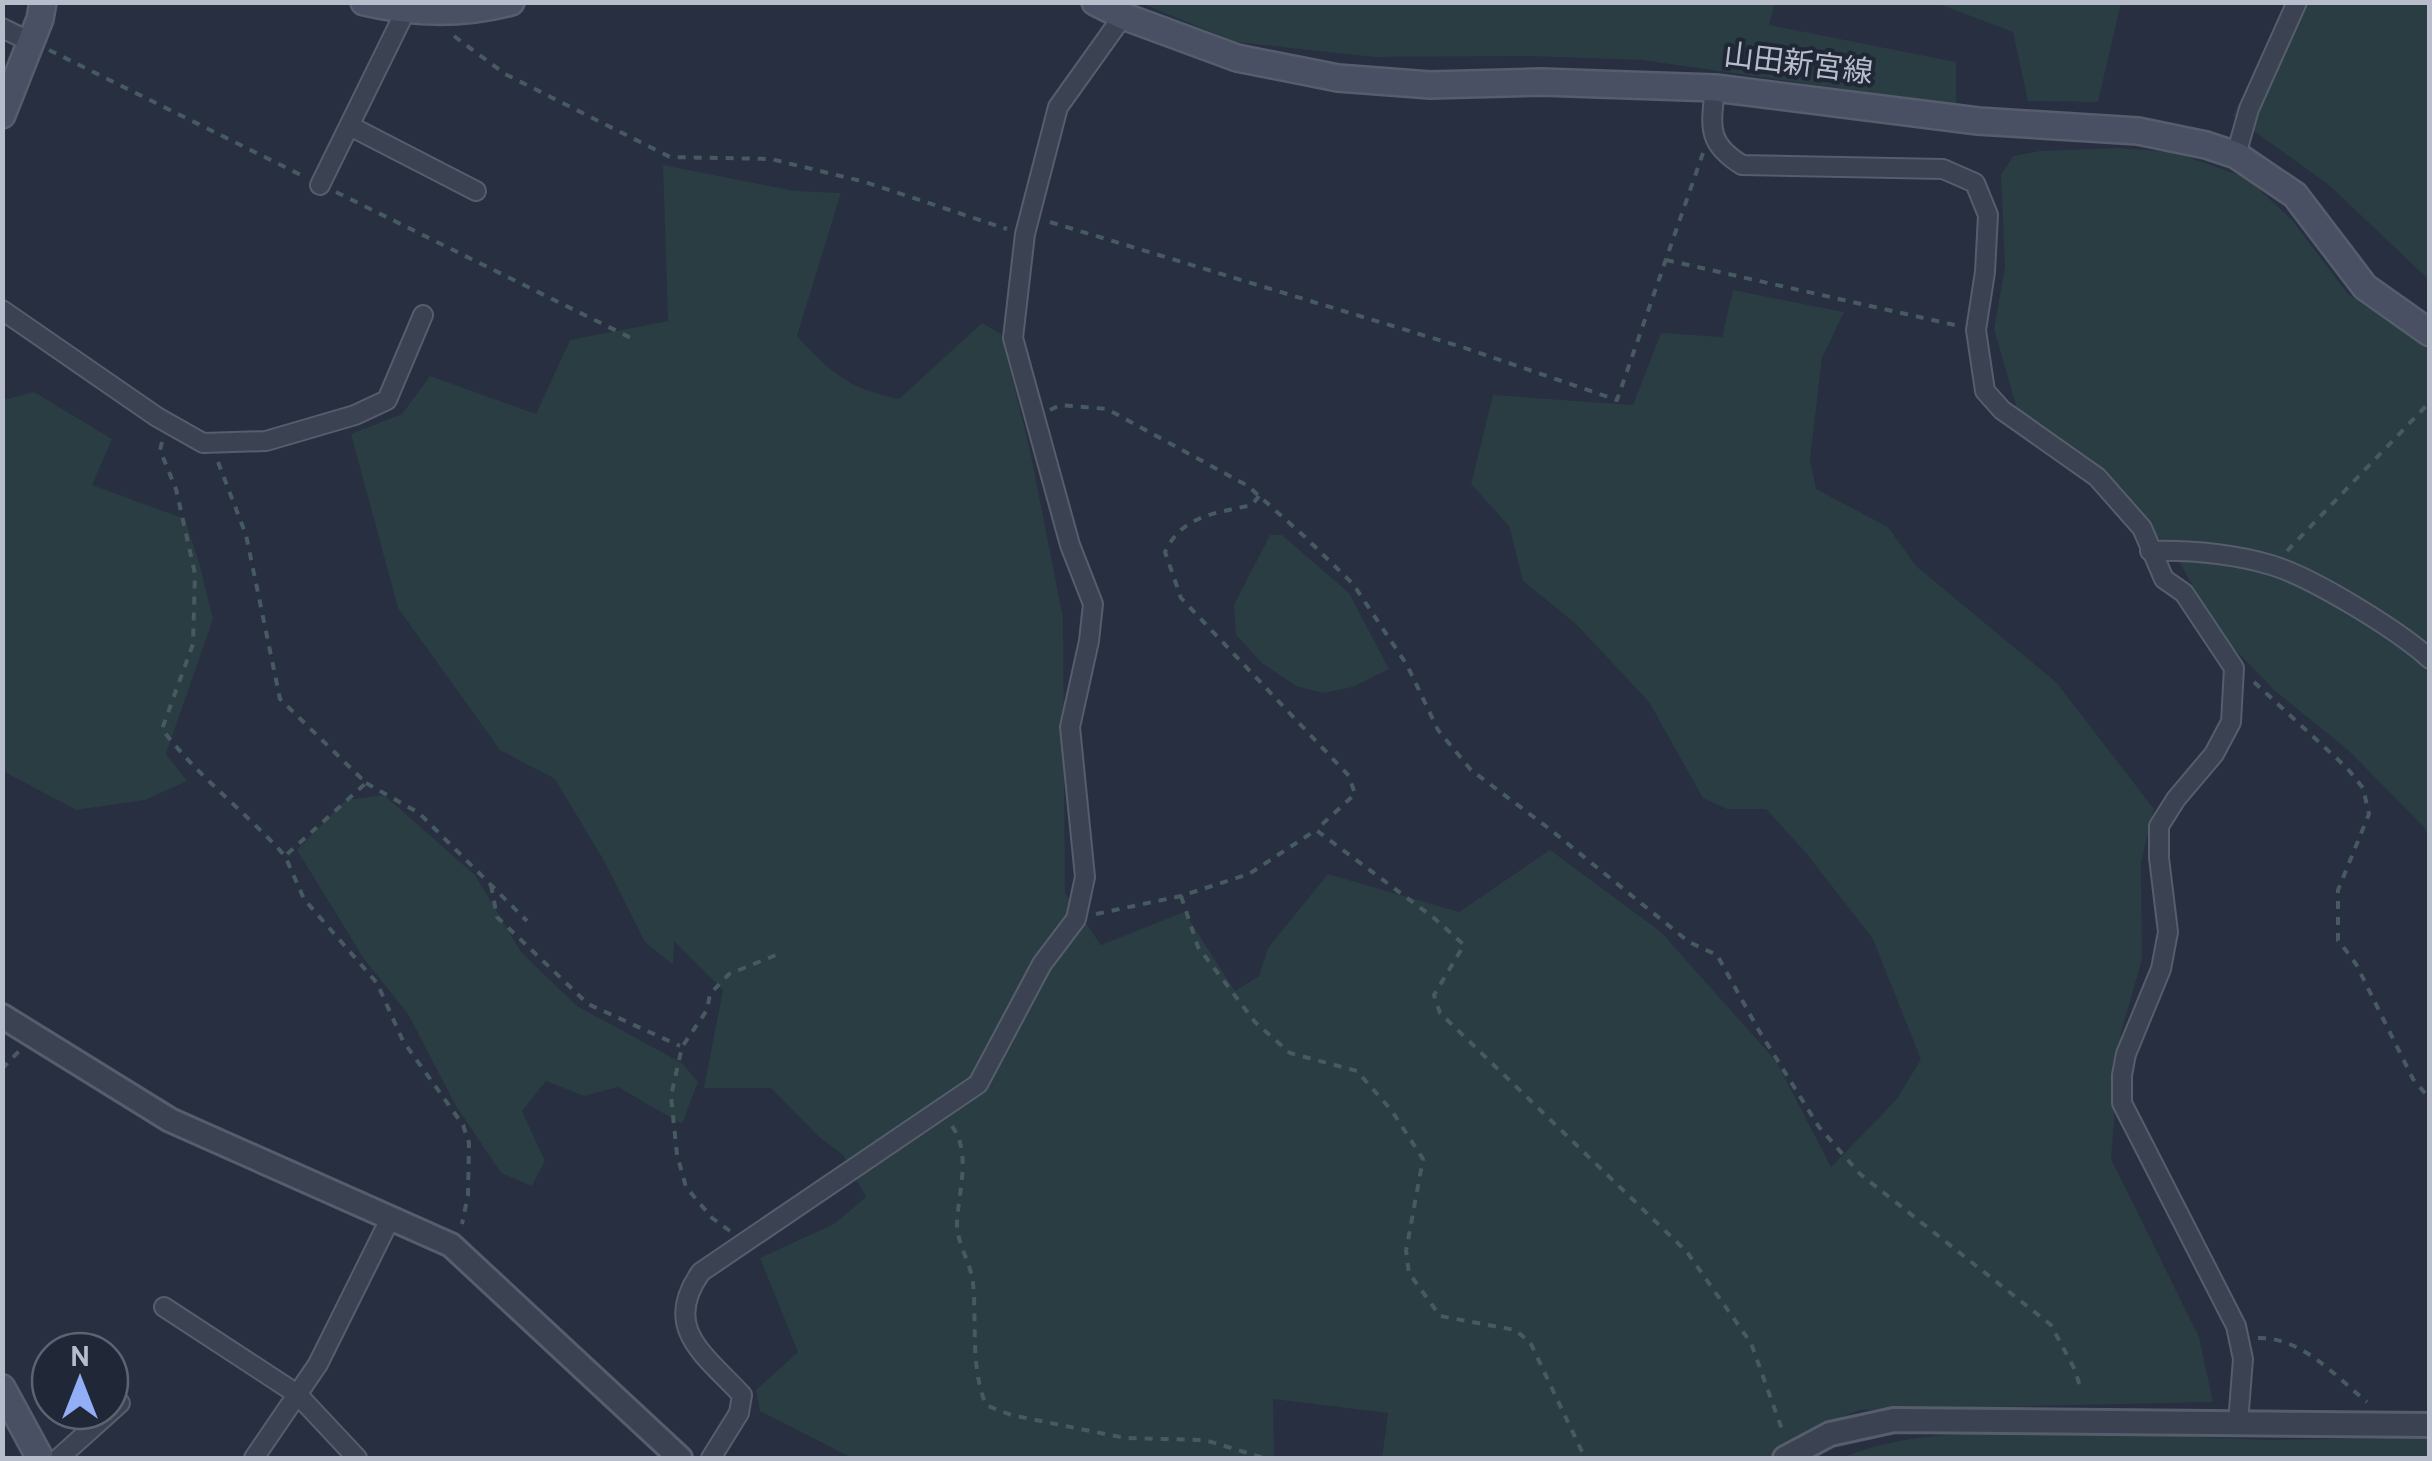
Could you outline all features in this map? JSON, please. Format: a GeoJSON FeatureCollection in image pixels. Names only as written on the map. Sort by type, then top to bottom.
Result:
{"type":"FeatureCollection","features":[{"type":"Feature","properties":{"kind":"main road"},"geometry":{"type":"LineString","coordinates":[[2,115],[32,42],[43,2]]}},
{"type":"Feature","properties":{"kind":"main road"},"geometry":{"type":"LineString","coordinates":[[364,2],[405,12],[491,8],[511,2]]}},
{"type":"Feature","properties":{"kind":"main road","name":"山田新宮線"},"geometry":{"type":"LineString","coordinates":[[1095,2],[1236,58],[1338,78],[1430,85],[1541,82],[1715,88],[1978,121],[2138,131],[2236,155],[2295,195],[2365,287],[2430,333]]}},
{"type":"Feature","properties":{"kind":"main road"},"geometry":{"type":"LineString","coordinates":[[2,1388],[40,1458]]}},
{"type":"Feature","properties":{"kind":"street"},"geometry":{"type":"LineString","coordinates":[[2236,155],[2249,109],[2297,2]]}},
{"type":"Feature","properties":{"kind":"street"},"geometry":{"type":"LineString","coordinates":[[320,184],[405,12]]}},
{"type":"Feature","properties":{"kind":"street"},"geometry":{"type":"LineString","coordinates":[[711,1458],[739,1413],[742,1395],[689,1338],[684,1318],[688,1291],[701,1272],[978,1084],[1042,964],[1076,919],[1085,877],[1070,727],[1089,642],[1093,604],[1070,545],[1013,338],[1029,226],[1058,108],[1123,16]]}},
{"type":"Feature","properties":{"kind":"street"},"geometry":{"type":"LineString","coordinates":[[2,28],[32,42]]}},
{"type":"Feature","properties":{"kind":"street"},"geometry":{"type":"LineString","coordinates":[[1715,88],[1711,130],[1722,152],[1742,165],[1943,168],[1974,183],[1988,216],[1976,330],[1985,391],[2002,410],[2096,477],[2142,528],[2164,579],[2184,594],[2234,668],[2230,722],[2214,754],[2159,826],[2168,932],[2161,968],[2126,1054],[2122,1103],[2236,1326],[2243,1359],[2238,1423]]}},
{"type":"Feature","properties":{"kind":"street"},"geometry":{"type":"LineString","coordinates":[[350,126],[476,191]]}},
{"type":"Feature","properties":{"kind":"street"},"geometry":{"type":"LineString","coordinates":[[2,310],[203,443],[266,441],[355,415],[387,400],[423,315]]}},
{"type":"Feature","properties":{"kind":"street"},"geometry":{"type":"LineString","coordinates":[[2150,551],[2186,550],[2273,566],[2347,602],[2430,659]]}},
{"type":"Feature","properties":{"kind":"street"},"geometry":{"type":"LineString","coordinates":[[2,1016],[170,1120],[451,1245],[680,1458]]}},
{"type":"Feature","properties":{"kind":"street"},"geometry":{"type":"LineString","coordinates":[[254,1458],[318,1364],[390,1219]]}},
{"type":"Feature","properties":{"kind":"street"},"geometry":{"type":"LineString","coordinates":[[164,1308],[297,1394],[356,1458]]}},
{"type":"Feature","properties":{"kind":"street"},"geometry":{"type":"LineString","coordinates":[[1788,1456],[1830,1434],[1894,1420],[2430,1426]]}},
{"type":"Feature","properties":{"kind":"street"},"geometry":{"type":"LineString","coordinates":[[59,1458],[89,1431]]}},
{"type":"Feature","properties":{"kind":"path"},"geometry":{"type":"LineString","coordinates":[[442,10],[450,33],[505,74],[670,157],[771,158],[865,182],[1462,347],[1617,400],[1711,130]]}},
{"type":"Feature","properties":{"kind":"path"},"geometry":{"type":"LineString","coordinates":[[1666,260],[1976,330]]}},
{"type":"Feature","properties":{"kind":"path"},"geometry":{"type":"LineString","coordinates":[[2273,566],[2428,404]]}},
{"type":"Feature","properties":{"kind":"path"},"geometry":{"type":"LineString","coordinates":[[1036,417],[1060,405],[1108,410],[1248,486],[1353,584],[1407,665],[1438,730],[1472,770],[1690,942],[1717,955],[1819,1127],[1860,1174],[2051,1324],[2080,1386]]}},
{"type":"Feature","properties":{"kind":"path"},"geometry":{"type":"LineString","coordinates":[[168,423],[160,450],[176,489],[195,574],[193,644],[162,729],[184,758],[253,819],[285,856],[304,899],[378,984],[403,1041],[463,1124],[469,1143],[468,1195],[460,1235],[451,1245]]}},
{"type":"Feature","properties":{"kind":"path"},"geometry":{"type":"LineString","coordinates":[[203,443],[222,468],[246,535],[280,698],[366,783],[419,813],[527,921]]}},
{"type":"Feature","properties":{"kind":"path"},"geometry":{"type":"LineString","coordinates":[[1076,919],[1181,896],[1249,874],[1316,830],[1355,794],[1349,776],[1181,598],[1165,552],[1173,534],[1199,518],[1252,505],[1258,496]]}},
{"type":"Feature","properties":{"kind":"path"},"geometry":{"type":"LineString","coordinates":[[2234,668],[2270,694],[2363,788],[2369,814],[2338,890],[2338,940],[2364,980],[2412,1080],[2430,1099]]}},
{"type":"Feature","properties":{"kind":"path"},"geometry":{"type":"LineString","coordinates":[[285,856],[366,783]]}},
{"type":"Feature","properties":{"kind":"path"},"geometry":{"type":"LineString","coordinates":[[1316,830],[1464,945],[1434,995],[1440,1013],[1687,1252],[1751,1343],[1788,1456]]}},
{"type":"Feature","properties":{"kind":"path"},"geometry":{"type":"LineString","coordinates":[[490,886],[496,918],[588,1004],[682,1047]]}},
{"type":"Feature","properties":{"kind":"path"},"geometry":{"type":"LineString","coordinates":[[1181,896],[1198,947],[1255,1022],[1290,1053],[1358,1071],[1392,1111],[1423,1159],[1406,1251],[1409,1274],[1440,1316],[1515,1330],[1530,1342],[1585,1458]]}},
{"type":"Feature","properties":{"kind":"path"},"geometry":{"type":"LineString","coordinates":[[746,1243],[712,1218],[686,1188],[677,1156],[670,1096],[682,1047],[707,1010],[710,994],[729,974],[776,955]]}},
{"type":"Feature","properties":{"kind":"path"},"geometry":{"type":"LineString","coordinates":[[941,1110],[959,1136],[963,1173],[956,1228],[972,1279],[976,1382],[986,1405],[1011,1415],[1124,1438],[1205,1440],[1264,1458]]}},
{"type":"Feature","properties":{"kind":"path"},"geometry":{"type":"LineString","coordinates":[[2238,1338],[2276,1338],[2296,1345],[2368,1403],[2378,1425]]}},
{"type":"Feature","properties":{"kind":"green space"},"geometry":{"type":"Polygon","coordinates":[[[1140,3],[1775,3],[1769,25],[1956,62],[1956,105],[1642,60],[1374,57],[1236,42],[1140,3]]]}},
{"type":"Feature","properties":{"kind":"green space"},"geometry":{"type":"Polygon","coordinates":[[[1936,3],[2121,3],[2098,102],[2028,101],[2013,32],[1936,3]]]}},
{"type":"Feature","properties":{"kind":"green space"},"geometry":{"type":"Polygon","coordinates":[[[2286,3],[2429,3],[2429,280],[2329,185],[2233,116],[2286,3]]]}},
{"type":"Feature","properties":{"kind":"green space"},"geometry":{"type":"Polygon","coordinates":[[[2118,148],[2174,152],[2247,178],[2292,220],[2348,294],[2429,350],[2429,838],[2424,827],[2348,750],[2274,690],[2222,636],[2179,562],[2098,464],[2017,409],[1994,329],[2005,267],[2001,175],[2013,156],[2118,148]]]}},
{"type":"Feature","properties":{"kind":"green space"},"geometry":{"type":"Polygon","coordinates":[[[663,165],[795,191],[841,193],[797,336],[831,370],[866,390],[899,399],[982,323],[1001,334],[1030,450],[1063,618],[1065,893],[1101,945],[1184,912],[1235,991],[1259,976],[1268,948],[1328,874],[1459,912],[1550,850],[1661,932],[1776,1061],[1831,1167],[1897,1099],[1921,1059],[1873,939],[1766,809],[1727,809],[1703,798],[1649,702],[1577,625],[1523,581],[1509,526],[1471,484],[1493,395],[1633,405],[1661,333],[1722,337],[1733,290],[1844,312],[1822,358],[1810,459],[1816,489],[1888,527],[1916,566],[2056,682],[2154,809],[2141,862],[2142,960],[2121,1032],[2111,1159],[2199,1337],[2213,1402],[1860,1410],[1824,1424],[1770,1458],[1382,1458],[1388,1413],[1273,1399],[1274,1458],[852,1458],[760,1411],[756,1390],[798,1352],[760,1258],[834,1224],[866,1197],[843,1155],[818,1136],[771,1088],[704,1088],[723,990],[674,941],[673,965],[645,942],[603,859],[555,779],[500,750],[398,608],[351,434],[402,414],[430,376],[536,414],[570,340],[668,321],[663,165]]]}},
{"type":"Feature","properties":{"kind":"green space"},"geometry":{"type":"Polygon","coordinates":[[[34,392],[112,439],[92,485],[185,519],[200,566],[213,619],[166,754],[187,781],[145,800],[76,810],[3,771],[3,400],[34,392]]]}},
{"type":"Feature","properties":{"kind":"green space"},"geometry":{"type":"Polygon","coordinates":[[[1270,535],[1282,535],[1349,593],[1389,669],[1353,687],[1323,693],[1296,686],[1262,663],[1236,635],[1234,605],[1270,535]]]}},
{"type":"Feature","properties":{"kind":"green space"},"geometry":{"type":"Polygon","coordinates":[[[384,795],[475,875],[521,952],[577,1006],[682,1063],[698,1082],[682,1124],[618,1087],[584,1096],[546,1081],[522,1111],[545,1161],[532,1186],[501,1173],[456,1106],[408,1014],[364,959],[297,850],[346,800],[384,795]]]}},
{"type":"Feature","properties":{"kind":"green space"},"geometry":{"type":"Polygon","coordinates":[[[2124,1434],[2269,1440],[2429,1437],[2429,1458],[1842,1458],[1874,1447],[1943,1435],[2124,1434]]]}}]}
